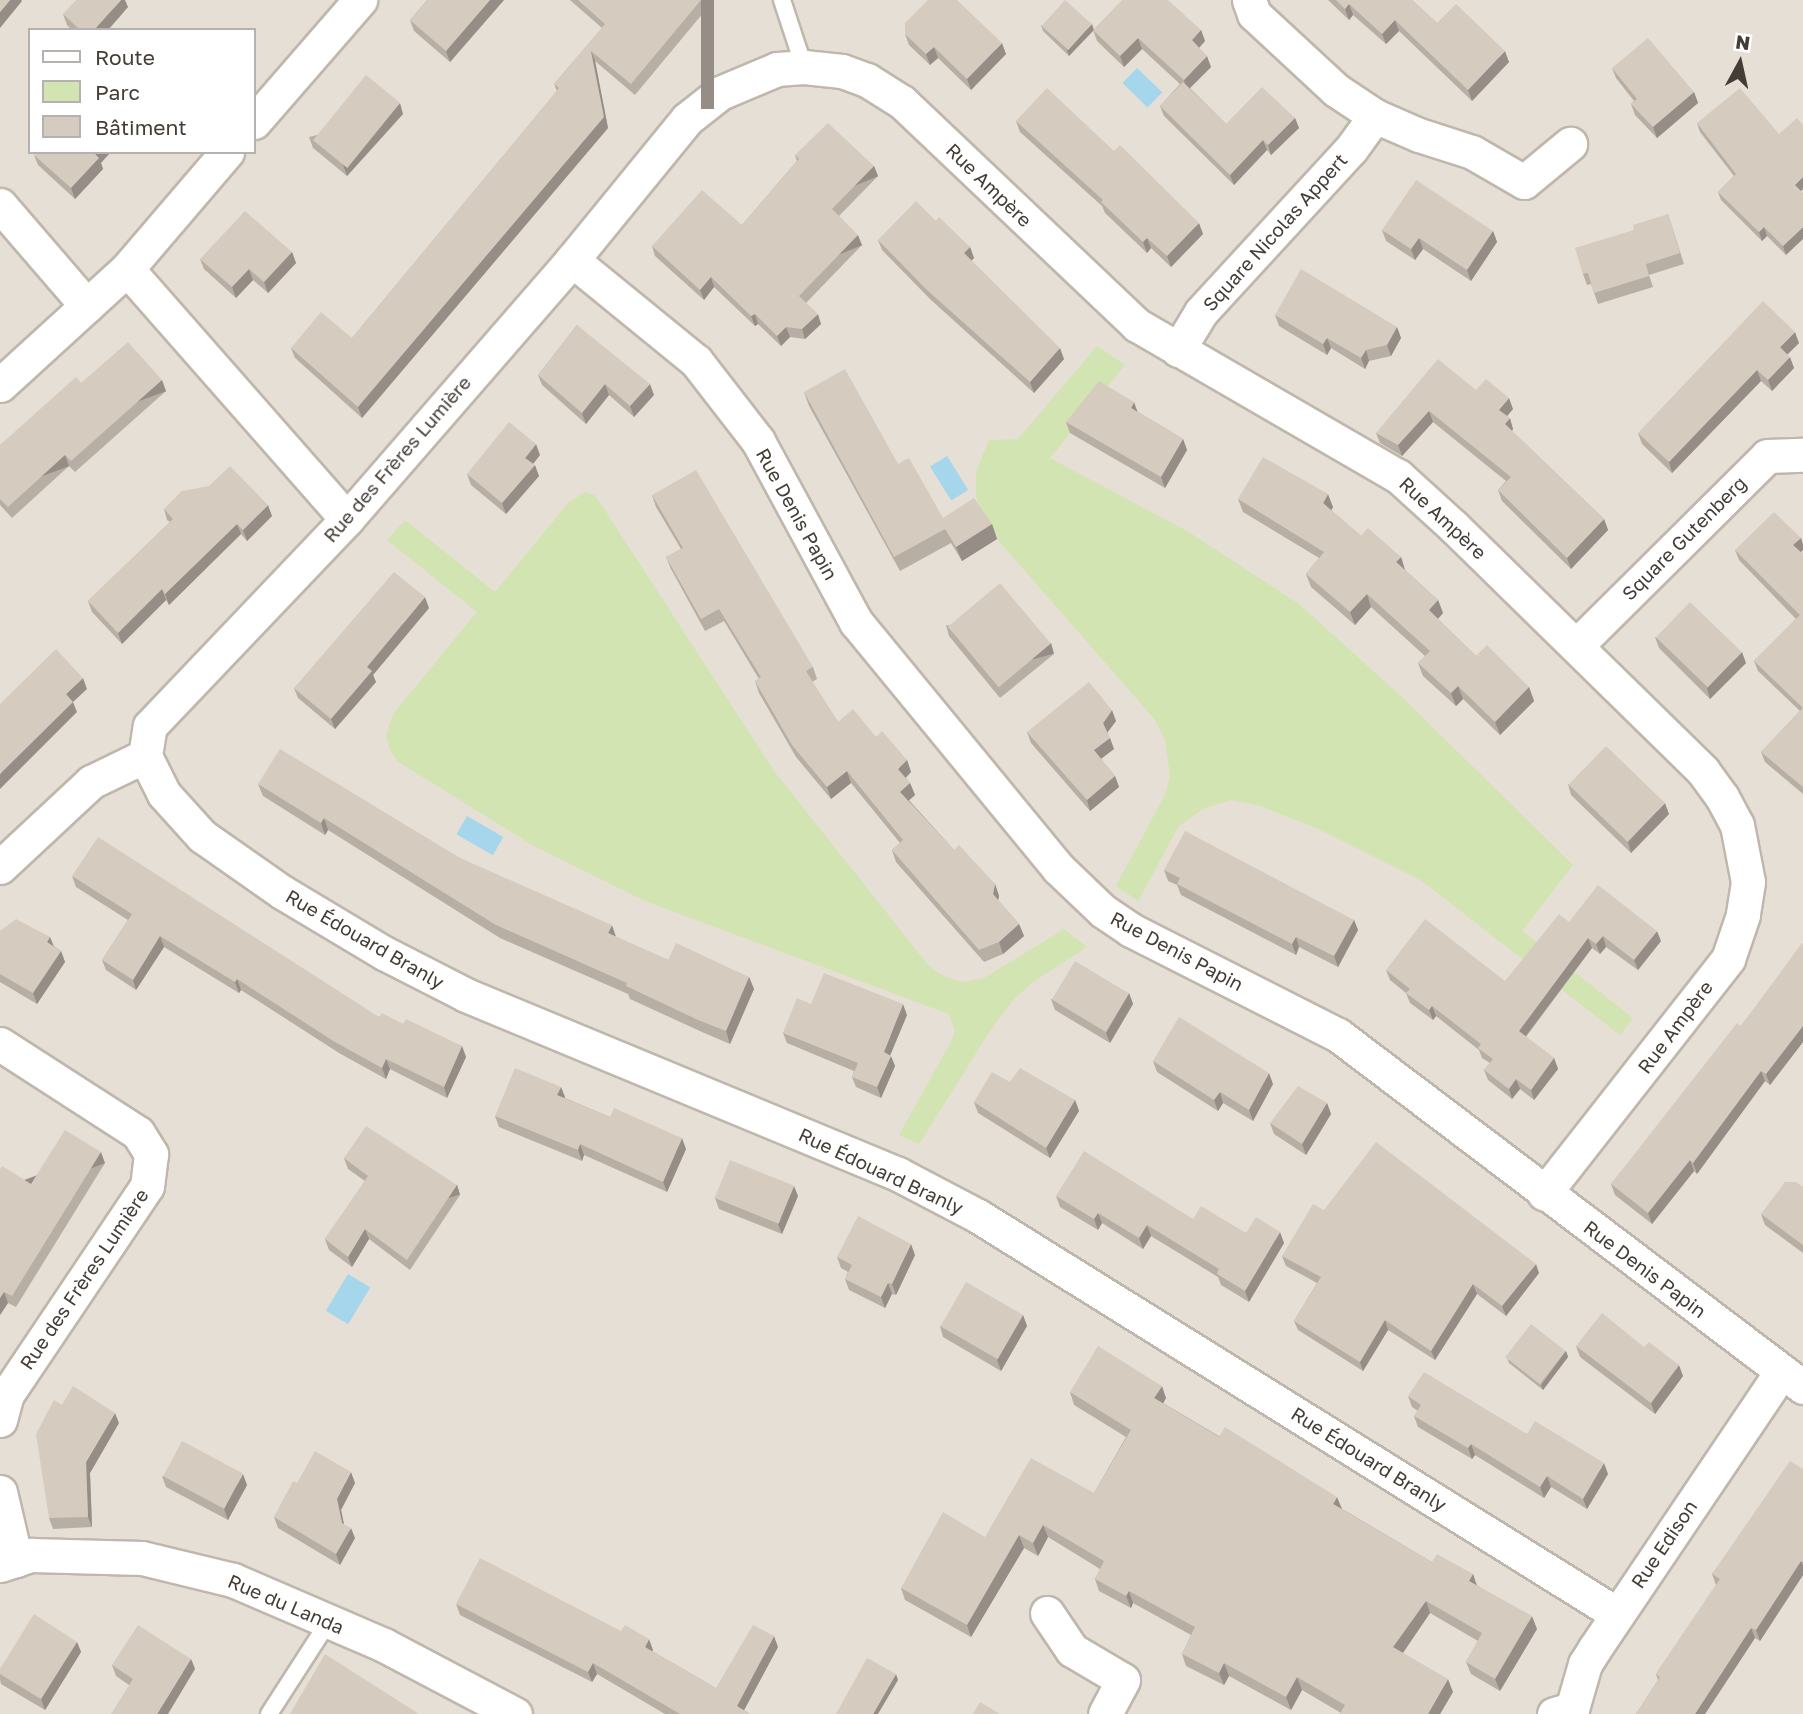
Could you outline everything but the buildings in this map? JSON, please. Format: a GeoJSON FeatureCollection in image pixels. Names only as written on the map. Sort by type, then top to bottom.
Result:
{"type":"FeatureCollection","features":[{"type":"Feature","properties":{"kind":"street"},"geometry":{"type":"LineString","coordinates":[[256,120],[360,0]]}},
{"type":"Feature","properties":{"kind":"street"},"geometry":{"type":"LineString","coordinates":[[1249,0],[1254,14],[1336,90],[1375,116],[1419,135],[1472,152],[1524,182],[1570,144]]}},
{"type":"Feature","properties":{"kind":"street","name":"Rue des Frères Lumière"},"geometry":{"type":"LineString","coordinates":[[145,756],[150,726],[347,519],[572,260],[687,119],[720,93],[754,76],[777,69],[804,67]]}},
{"type":"Feature","properties":{"kind":"street","name":"Rue Ampère"},"geometry":{"type":"LineString","coordinates":[[804,67],[842,71],[867,80],[902,102],[1137,325],[1398,476],[1703,771],[1722,797],[1737,825],[1748,882],[1743,915],[1728,959],[1544,1194]]}},
{"type":"Feature","properties":{"kind":"street","name":"Square Nicolas Appert"},"geometry":{"type":"LineString","coordinates":[[1178,350],[1201,312],[1351,149],[1375,116]]}},
{"type":"Feature","properties":{"kind":"street"},"geometry":{"type":"LineString","coordinates":[[0,385],[127,269],[225,154]]}},
{"type":"Feature","properties":{"kind":"street"},"geometry":{"type":"LineString","coordinates":[[0,205],[87,306]]}},
{"type":"Feature","properties":{"kind":"street","name":"Rue Denis Papin"},"geometry":{"type":"LineString","coordinates":[[572,260],[696,361],[758,441],[856,622],[1058,868],[1103,911],[1131,930],[1338,1035],[1544,1194],[1792,1379]]}},
{"type":"Feature","properties":{"kind":"street"},"geometry":{"type":"LineString","coordinates":[[127,269],[347,519]]}},
{"type":"Feature","properties":{"kind":"street","name":"Square Gutenberg"},"geometry":{"type":"LineString","coordinates":[[1576,646],[1767,456],[1803,454]]}},
{"type":"Feature","properties":{"kind":"street"},"geometry":{"type":"LineString","coordinates":[[0,867],[91,782],[145,756]]}},
{"type":"Feature","properties":{"kind":"street","name":"Rue Édouard Branly"},"geometry":{"type":"LineString","coordinates":[[145,756],[164,794],[202,836],[272,885],[384,953],[466,995],[898,1174],[978,1216],[1617,1614]]}},
{"type":"Feature","properties":{"kind":"street","name":"Rue des Frères Lumière"},"geometry":{"type":"LineString","coordinates":[[0,1044],[138,1133],[151,1154],[147,1186],[7,1394],[0,1420]]}},
{"type":"Feature","properties":{"kind":"street","name":"Rue Edison"},"geometry":{"type":"LineString","coordinates":[[1554,1714],[1572,1709],[1585,1664],[1617,1614],[1792,1379]]}},
{"type":"Feature","properties":{"kind":"street"},"geometry":{"type":"LineString","coordinates":[[0,1492],[8,1563]]}},
{"type":"Feature","properties":{"kind":"street","name":"Rue du Landa"},"geometry":{"type":"LineString","coordinates":[[8,1563],[31,1555],[142,1559],[233,1580],[384,1645],[515,1714]]}},
{"type":"Feature","properties":{"kind":"street"},"geometry":{"type":"LineString","coordinates":[[1047,1613],[1072,1650],[1123,1680],[1105,1714]]}},
{"type":"Feature","properties":{"kind":"lane"},"geometry":{"type":"LineString","coordinates":[[782,0],[804,67]]}},
{"type":"Feature","properties":{"kind":"lane"},"geometry":{"type":"LineString","coordinates":[[269,1714],[329,1621]]}},
{"type":"Feature","properties":{"kind":"shaded area"},"geometry":{"type":"Polygon","coordinates":[[[0,0],[1803,0],[1803,1714],[0,1714],[0,0]]]}},
{"type":"Feature","properties":{"kind":"green space"},"geometry":{"type":"Polygon","coordinates":[[[1097,346],[1125,365],[1050,458],[1187,531],[1299,604],[1402,697],[1573,865],[1522,931],[1633,1018],[1620,1035],[1422,881],[1316,828],[1257,805],[1231,800],[1203,809],[1179,826],[1138,901],[1116,886],[1166,793],[1170,775],[1165,740],[1156,721],[997,539],[984,519],[976,497],[976,472],[989,440],[1018,439],[1097,346]]]}},
{"type":"Feature","properties":{"kind":"green space"},"geometry":{"type":"Polygon","coordinates":[[[585,492],[595,495],[774,771],[929,966],[943,976],[962,982],[984,978],[1064,929],[1087,947],[1033,982],[1014,999],[988,1034],[919,1144],[899,1135],[951,1042],[955,1031],[949,1014],[645,901],[532,845],[397,761],[390,750],[386,736],[393,714],[477,612],[387,540],[405,520],[495,592],[568,503],[585,492]]]}},
{"type":"Feature","properties":{"kind":"water"},"geometry":{"type":"Polygon","coordinates":[[[1137,68],[1162,92],[1148,107],[1122,83],[1137,68]]]}},
{"type":"Feature","properties":{"kind":"water"},"geometry":{"type":"Polygon","coordinates":[[[947,456],[968,490],[951,501],[930,467],[947,456]]]}},
{"type":"Feature","properties":{"kind":"water"},"geometry":{"type":"Polygon","coordinates":[[[467,816],[503,837],[493,855],[456,834],[467,816]]]}},
{"type":"Feature","properties":{"kind":"water"},"geometry":{"type":"Polygon","coordinates":[[[348,1274],[370,1287],[348,1324],[326,1311],[348,1274]]]}}]}
